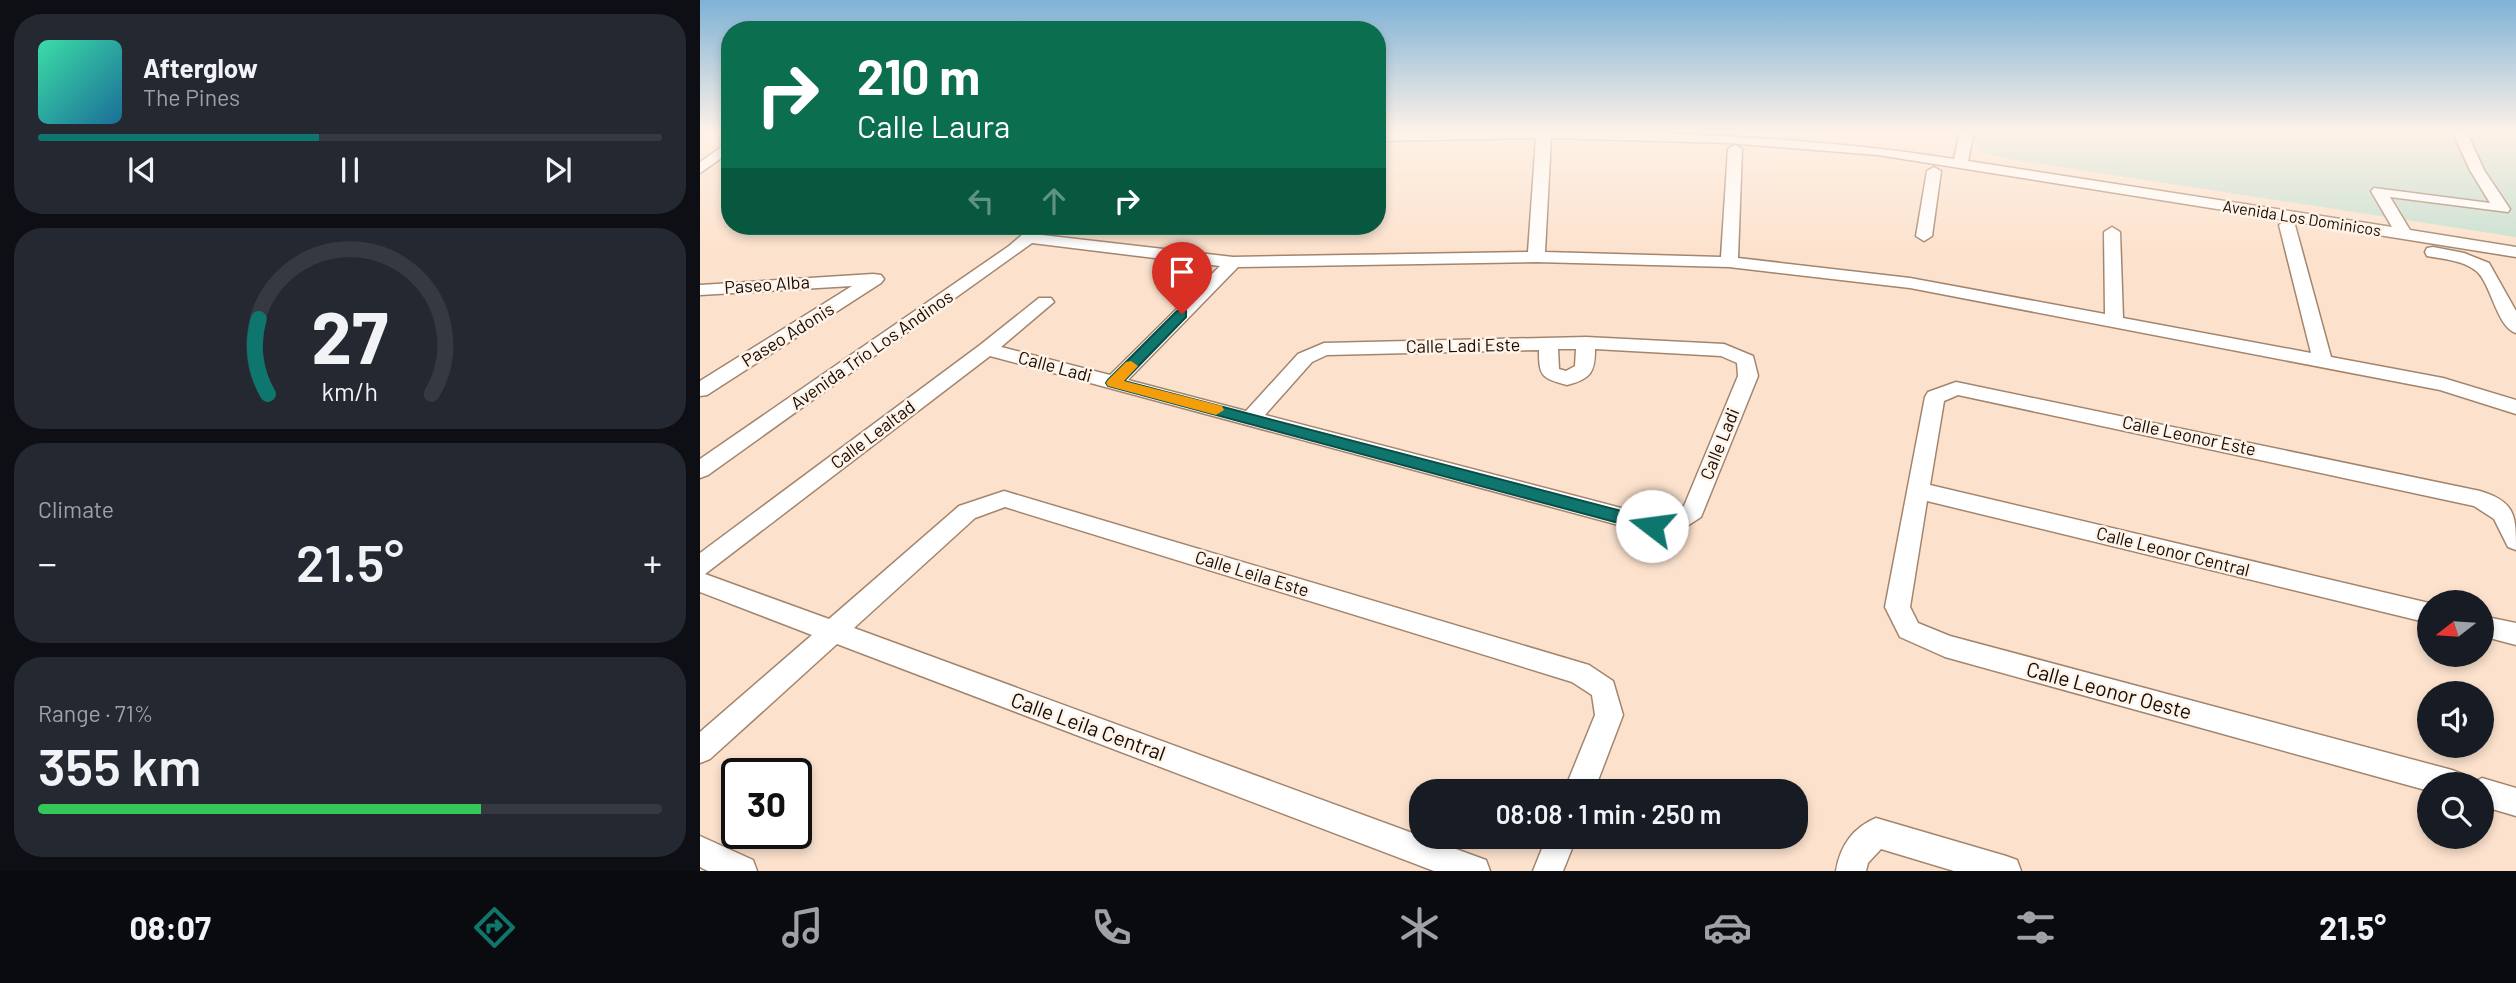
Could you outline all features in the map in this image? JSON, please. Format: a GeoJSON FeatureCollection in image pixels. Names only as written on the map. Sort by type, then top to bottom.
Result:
{"type":"FeatureCollection","features":[{"type":"Feature","properties":{"kind":"street"},"geometry":{"type":"LineString","coordinates":[[1536,257],[1541,172]]}},
{"type":"Feature","properties":{"kind":"street"},"geometry":{"type":"LineString","coordinates":[[1729,262],[1734,172]]}},
{"type":"Feature","properties":{"kind":"street"},"geometry":{"type":"LineString","coordinates":[[1924,236],[1934,172]]}},
{"type":"Feature","properties":{"kind":"street"},"geometry":{"type":"LineString","coordinates":[[1938,172],[2287,225],[2458,257],[2483,267],[2516,327]]}},
{"type":"Feature","properties":{"kind":"street","name":"Avenida Los Dominicos"},"geometry":{"type":"LineString","coordinates":[[2041,172],[2516,252]]}},
{"type":"Feature","properties":{"kind":"street","name":"Avenida Los Dominicos"},"geometry":{"type":"LineString","coordinates":[[2059,172],[2516,238]]}},
{"type":"Feature","properties":{"kind":"street"},"geometry":{"type":"LineString","coordinates":[[2404,234],[2379,191],[2502,209],[2478,172]]}},
{"type":"Feature","properties":{"kind":"street"},"geometry":{"type":"LineString","coordinates":[[2287,225],[2323,362]]}},
{"type":"Feature","properties":{"kind":"street"},"geometry":{"type":"LineString","coordinates":[[2112,232],[2114,322]]}},
{"type":"Feature","properties":{"kind":"street","name":"Avenida Trío Los Andinos"},"geometry":{"type":"LineString","coordinates":[[700,470],[1031,235]]}},
{"type":"Feature","properties":{"kind":"street"},"geometry":{"type":"LineString","coordinates":[[1055,235],[1233,262],[1536,257],[1729,262],[1910,283],[2443,384],[2516,407]]}},
{"type":"Feature","properties":{"kind":"street"},"geometry":{"type":"LineString","coordinates":[[1114,383],[1233,262]]}},
{"type":"Feature","properties":{"kind":"street","name":"Paseo Alba"},"geometry":{"type":"LineString","coordinates":[[700,290],[875,279]]}},
{"type":"Feature","properties":{"kind":"street","name":"Paseo Adonis"},"geometry":{"type":"LineString","coordinates":[[700,390],[875,279]]}},
{"type":"Feature","properties":{"kind":"street","name":"Calle Lealtad"},"geometry":{"type":"LineString","coordinates":[[700,566],[1045,302]]}},
{"type":"Feature","properties":{"kind":"street"},"geometry":{"type":"LineString","coordinates":[[1548,343],[1549,372],[1567,379],[1585,369],[1586,344]]}},
{"type":"Feature","properties":{"kind":"street","name":"Calle Ladi Este"},"geometry":{"type":"LineString","coordinates":[[1250,419],[1305,358],[1324,349],[1548,343],[1705,349]]}},
{"type":"Feature","properties":{"kind":"street","name":"Calle Ladi"},"geometry":{"type":"LineString","coordinates":[[987,349],[1652,526],[1673,524],[1693,511],[1748,376],[1746,360],[1724,350],[1705,349]]}},
{"type":"Feature","properties":{"kind":"street","name":"Calle Leonor Este"},"geometry":{"type":"LineString","coordinates":[[1917,490],[1935,397],[1956,388],[2480,499],[2503,514],[2516,541]]}},
{"type":"Feature","properties":{"kind":"street","name":"Calle Leonor Central"},"geometry":{"type":"LineString","coordinates":[[1917,490],[2417,610]]}},
{"type":"Feature","properties":{"kind":"street","name":"Calle Leonor Oeste"},"geometry":{"type":"LineString","coordinates":[[1917,490],[1898,607],[1909,630],[1945,646],[2417,774]]}},
{"type":"Feature","properties":{"kind":"street","name":"Calle Leila Este"},"geometry":{"type":"LineString","coordinates":[[700,750],[967,512],[1004,499],[1580,673],[1604,689],[1609,715],[1585,779]]}},
{"type":"Feature","properties":{"kind":"street","name":"Calle Leila Central"},"geometry":{"type":"LineString","coordinates":[[700,582],[1475,871]]}},
{"type":"Feature","properties":{"kind":"street"},"geometry":{"type":"LineString","coordinates":[[2494,629],[2516,634]]}},
{"type":"Feature","properties":{"kind":"street"},"geometry":{"type":"LineString","coordinates":[[2494,796],[2516,802]]}},
{"type":"Feature","properties":{"kind":"street"},"geometry":{"type":"LineString","coordinates":[[1851,871],[1854,855],[1876,833],[2006,871]]}},
{"type":"Feature","properties":{"kind":"street"},"geometry":{"type":"LineString","coordinates":[[1548,871],[1557,849]]}},
{"type":"Feature","properties":{"kind":"street"},"geometry":{"type":"LineString","coordinates":[[700,851],[742,871]]}},
{"type":"Feature","properties":{"kind":"green space"},"geometry":{"type":"Polygon","coordinates":[[[2092,172],[2516,172],[2516,237],[2092,172]]]}},
{"type":"Feature","properties":{"kind":"slow traffic"},"geometry":{"type":"LineString","coordinates":[[1131,366],[1114,383],[1216,410]]}},
{"type":"Feature","properties":{"kind":"route"},"geometry":{"type":"LineString","coordinates":[[1182,314],[1114,383],[1652,526]]}}]}
